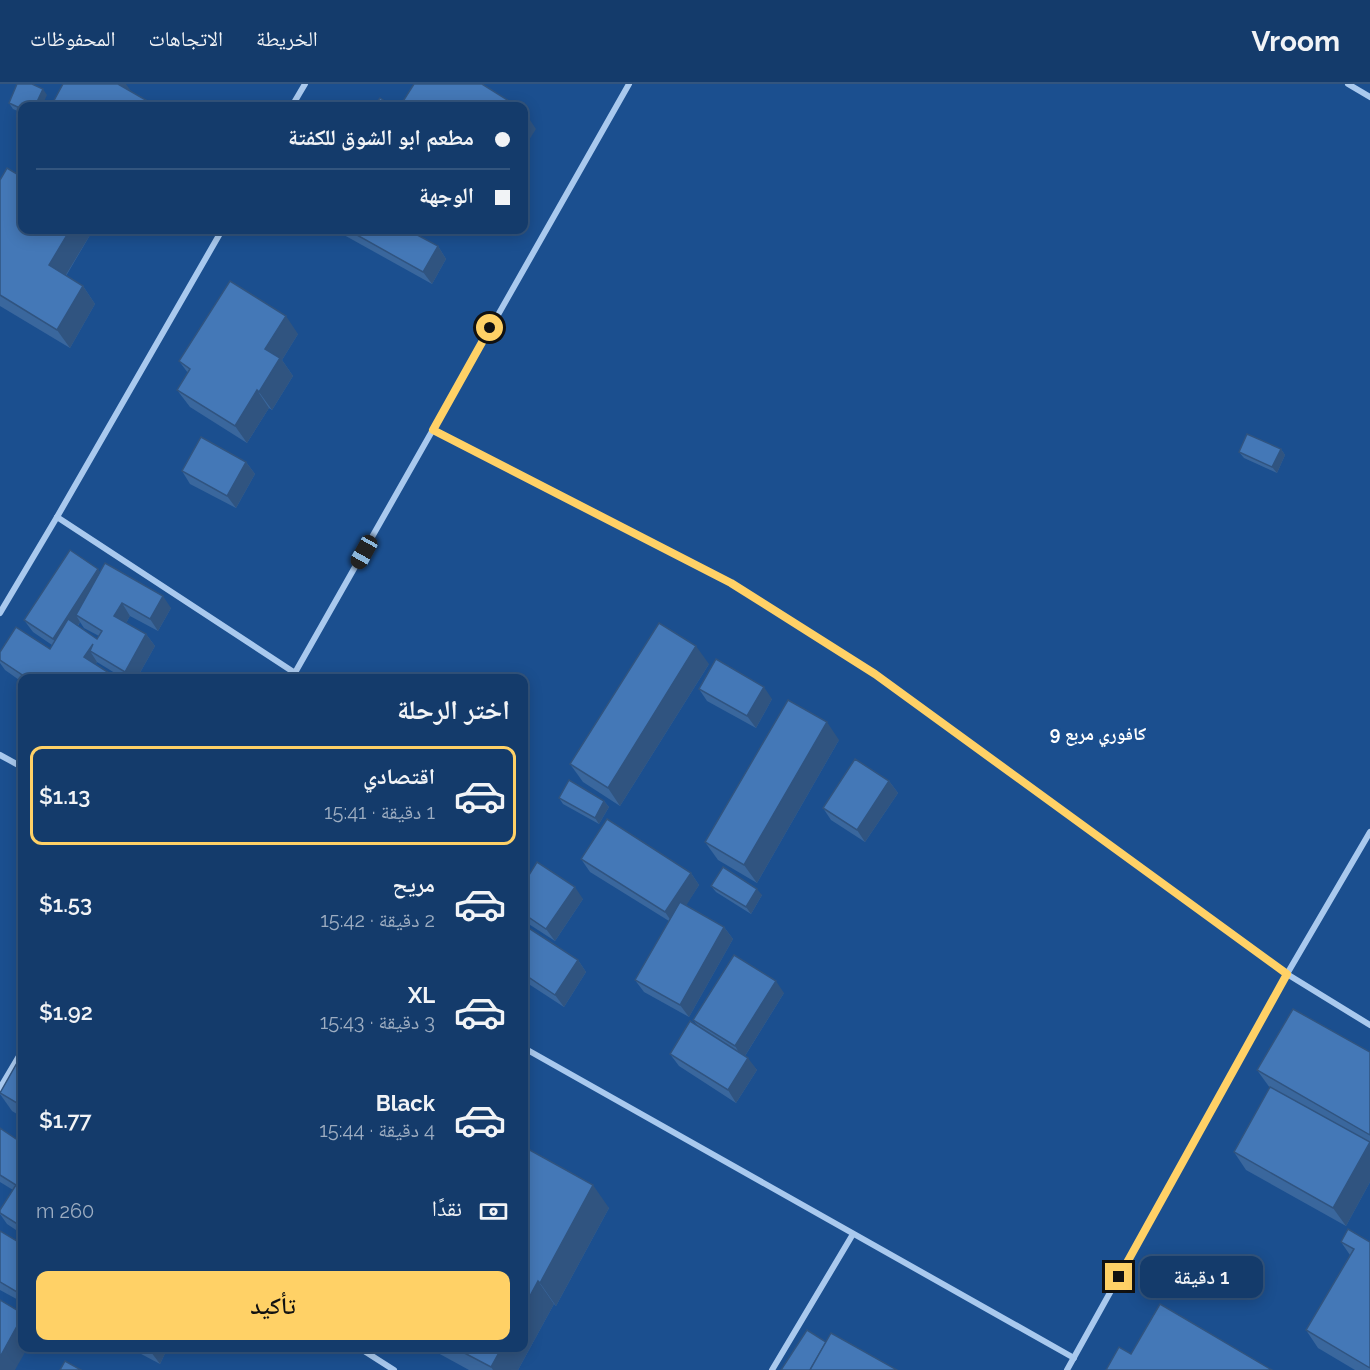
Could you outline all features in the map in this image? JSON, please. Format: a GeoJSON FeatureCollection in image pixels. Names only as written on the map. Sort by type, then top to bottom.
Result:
{"type":"FeatureCollection","features":[{"type":"Feature","properties":{"kind":"street"},"geometry":{"type":"LineString","coordinates":[[294,102],[305,84]]}},
{"type":"Feature","properties":{"kind":"street"},"geometry":{"type":"LineString","coordinates":[[295,674],[629,84]]}},
{"type":"Feature","properties":{"kind":"street"},"geometry":{"type":"LineString","coordinates":[[1348,84],[1370,97]]}},
{"type":"Feature","properties":{"kind":"street"},"geometry":{"type":"LineString","coordinates":[[0,613],[220,234]]}},
{"type":"Feature","properties":{"kind":"street"},"geometry":{"type":"LineString","coordinates":[[433,430],[731,583],[875,674],[1287,974],[1370,1025]]}},
{"type":"Feature","properties":{"kind":"street"},"geometry":{"type":"LineString","coordinates":[[57,517],[292,674]]}},
{"type":"Feature","properties":{"kind":"street"},"geometry":{"type":"LineString","coordinates":[[0,755],[18,765]]}},
{"type":"Feature","properties":{"kind":"street"},"geometry":{"type":"LineString","coordinates":[[1067,1370],[1287,974],[1370,832]]}},
{"type":"Feature","properties":{"kind":"street"},"geometry":{"type":"LineString","coordinates":[[528,1050],[1074,1358]]}},
{"type":"Feature","properties":{"kind":"street"},"geometry":{"type":"LineString","coordinates":[[0,1088],[18,1058]]}},
{"type":"Feature","properties":{"kind":"street"},"geometry":{"type":"LineString","coordinates":[[772,1370],[853,1234]]}},
{"type":"Feature","properties":{"kind":"street"},"geometry":{"type":"LineString","coordinates":[[366,1352],[394,1370]]}},
{"type":"Feature","properties":{"kind":"building"},"geometry":{"type":"Polygon","coordinates":[[[17,84],[32,84],[43,89],[37,102],[18,102],[18,107],[9,103],[17,84]]]}},
{"type":"Feature","properties":{"kind":"building"},"geometry":{"type":"Polygon","coordinates":[[[63,84],[118,84],[149,102],[53,102],[63,84]]]}},
{"type":"Feature","properties":{"kind":"building"},"geometry":{"type":"Polygon","coordinates":[[[414,84],[482,84],[511,102],[403,102],[414,84]]]}},
{"type":"Feature","properties":{"kind":"building"},"geometry":{"type":"Polygon","coordinates":[[[7,168],[18,175],[18,234],[68,234],[49,265],[83,286],[57,330],[0,295],[0,180],[7,168]]]}},
{"type":"Feature","properties":{"kind":"building"},"geometry":{"type":"Polygon","coordinates":[[[355,234],[416,234],[438,246],[423,272],[355,234]]]}},
{"type":"Feature","properties":{"kind":"building"},"geometry":{"type":"Polygon","coordinates":[[[230,281],[286,316],[265,349],[280,358],[235,426],[177,390],[190,369],[179,361],[230,281]]]}},
{"type":"Feature","properties":{"kind":"building"},"geometry":{"type":"Polygon","coordinates":[[[1247,434],[1281,449],[1272,467],[1239,452],[1247,434]]]}},
{"type":"Feature","properties":{"kind":"building"},"geometry":{"type":"Polygon","coordinates":[[[201,437],[246,462],[227,496],[182,471],[201,437]]]}},
{"type":"Feature","properties":{"kind":"building"},"geometry":{"type":"Polygon","coordinates":[[[70,550],[98,569],[53,639],[24,620],[70,550]]]}},
{"type":"Feature","properties":{"kind":"building"},"geometry":{"type":"Polygon","coordinates":[[[105,563],[163,596],[150,619],[122,603],[114,616],[146,634],[125,672],[90,651],[93,644],[84,657],[111,674],[21,674],[0,660],[0,652],[16,627],[50,649],[68,619],[97,639],[102,631],[76,615],[105,563]]]}},
{"type":"Feature","properties":{"kind":"building"},"geometry":{"type":"Polygon","coordinates":[[[659,623],[696,646],[608,788],[570,764],[659,623]]]}},
{"type":"Feature","properties":{"kind":"building"},"geometry":{"type":"Polygon","coordinates":[[[716,659],[764,687],[747,716],[699,689],[716,659]]]}},
{"type":"Feature","properties":{"kind":"building"},"geometry":{"type":"Polygon","coordinates":[[[788,700],[827,722],[744,865],[705,842],[788,700]]]}},
{"type":"Feature","properties":{"kind":"building"},"geometry":{"type":"Polygon","coordinates":[[[855,759],[889,781],[857,830],[823,808],[855,759]]]}},
{"type":"Feature","properties":{"kind":"building"},"geometry":{"type":"Polygon","coordinates":[[[569,780],[604,801],[595,818],[559,798],[569,780]]]}},
{"type":"Feature","properties":{"kind":"building"},"geometry":{"type":"Polygon","coordinates":[[[607,819],[691,873],[665,912],[581,859],[607,819]]]}},
{"type":"Feature","properties":{"kind":"building"},"geometry":{"type":"Polygon","coordinates":[[[537,862],[575,887],[546,929],[528,917],[528,877],[537,862]]]}},
{"type":"Feature","properties":{"kind":"building"},"geometry":{"type":"Polygon","coordinates":[[[723,867],[757,889],[746,907],[711,886],[723,867]]]}},
{"type":"Feature","properties":{"kind":"building"},"geometry":{"type":"Polygon","coordinates":[[[680,902],[724,927],[680,1005],[635,980],[680,902]]]}},
{"type":"Feature","properties":{"kind":"building"},"geometry":{"type":"Polygon","coordinates":[[[528,928],[578,960],[555,995],[528,977],[528,928]]]}},
{"type":"Feature","properties":{"kind":"building"},"geometry":{"type":"Polygon","coordinates":[[[734,955],[776,981],[735,1046],[693,1020],[734,955]]]}},
{"type":"Feature","properties":{"kind":"building"},"geometry":{"type":"Polygon","coordinates":[[[1293,1009],[1370,1052],[1370,1135],[1257,1070],[1293,1009]]]}},
{"type":"Feature","properties":{"kind":"building"},"geometry":{"type":"Polygon","coordinates":[[[690,1021],[748,1058],[728,1090],[670,1054],[690,1021]]]}},
{"type":"Feature","properties":{"kind":"building"},"geometry":{"type":"Polygon","coordinates":[[[18,1061],[18,1104],[0,1093],[18,1061]]]}},
{"type":"Feature","properties":{"kind":"building"},"geometry":{"type":"Polygon","coordinates":[[[1270,1087],[1370,1142],[1333,1208],[1234,1152],[1270,1087]]]}},
{"type":"Feature","properties":{"kind":"building"},"geometry":{"type":"Polygon","coordinates":[[[0,1128],[18,1140],[18,1224],[0,1213],[16,1185],[0,1175],[0,1128]]]}},
{"type":"Feature","properties":{"kind":"building"},"geometry":{"type":"Polygon","coordinates":[[[528,1149],[593,1185],[540,1283],[538,1281],[528,1300],[528,1149]]]}},
{"type":"Feature","properties":{"kind":"building"},"geometry":{"type":"Polygon","coordinates":[[[1348,1229],[1370,1242],[1370,1368],[1306,1330],[1354,1249],[1341,1242],[1348,1229]]]}},
{"type":"Feature","properties":{"kind":"building"},"geometry":{"type":"Polygon","coordinates":[[[0,1231],[18,1242],[18,1293],[0,1282],[0,1231]]]}},
{"type":"Feature","properties":{"kind":"building"},"geometry":{"type":"Polygon","coordinates":[[[0,1300],[18,1311],[18,1324],[0,1357],[0,1300]]]}},
{"type":"Feature","properties":{"kind":"building"},"geometry":{"type":"Polygon","coordinates":[[[1160,1304],[1272,1370],[1106,1370],[1119,1347],[1131,1354],[1160,1304]]]}},
{"type":"Feature","properties":{"kind":"building"},"geometry":{"type":"Polygon","coordinates":[[[807,1330],[826,1342],[810,1370],[781,1370],[807,1330]]]}},
{"type":"Feature","properties":{"kind":"building"},"geometry":{"type":"Polygon","coordinates":[[[831,1333],[897,1370],[810,1370],[831,1333]]]}},
{"type":"Feature","properties":{"kind":"building"},"geometry":{"type":"Polygon","coordinates":[[[462,1352],[499,1352],[491,1367],[462,1352]]]}},
{"type":"Feature","properties":{"kind":"building"},"geometry":{"type":"Polygon","coordinates":[[[65,1361],[81,1370],[60,1370],[65,1361]]]}},
{"type":"Feature","properties":{"kind":"district","name":"كافوري مربع 9"},"geometry":{"type":"Point","coordinates":[1098,734]}},
{"type":"Feature","properties":{"kind":"route"},"geometry":{"type":"LineString","coordinates":[[490,328],[433,430],[731,583],[875,674],[1287,974],[1119,1277]]}}]}
